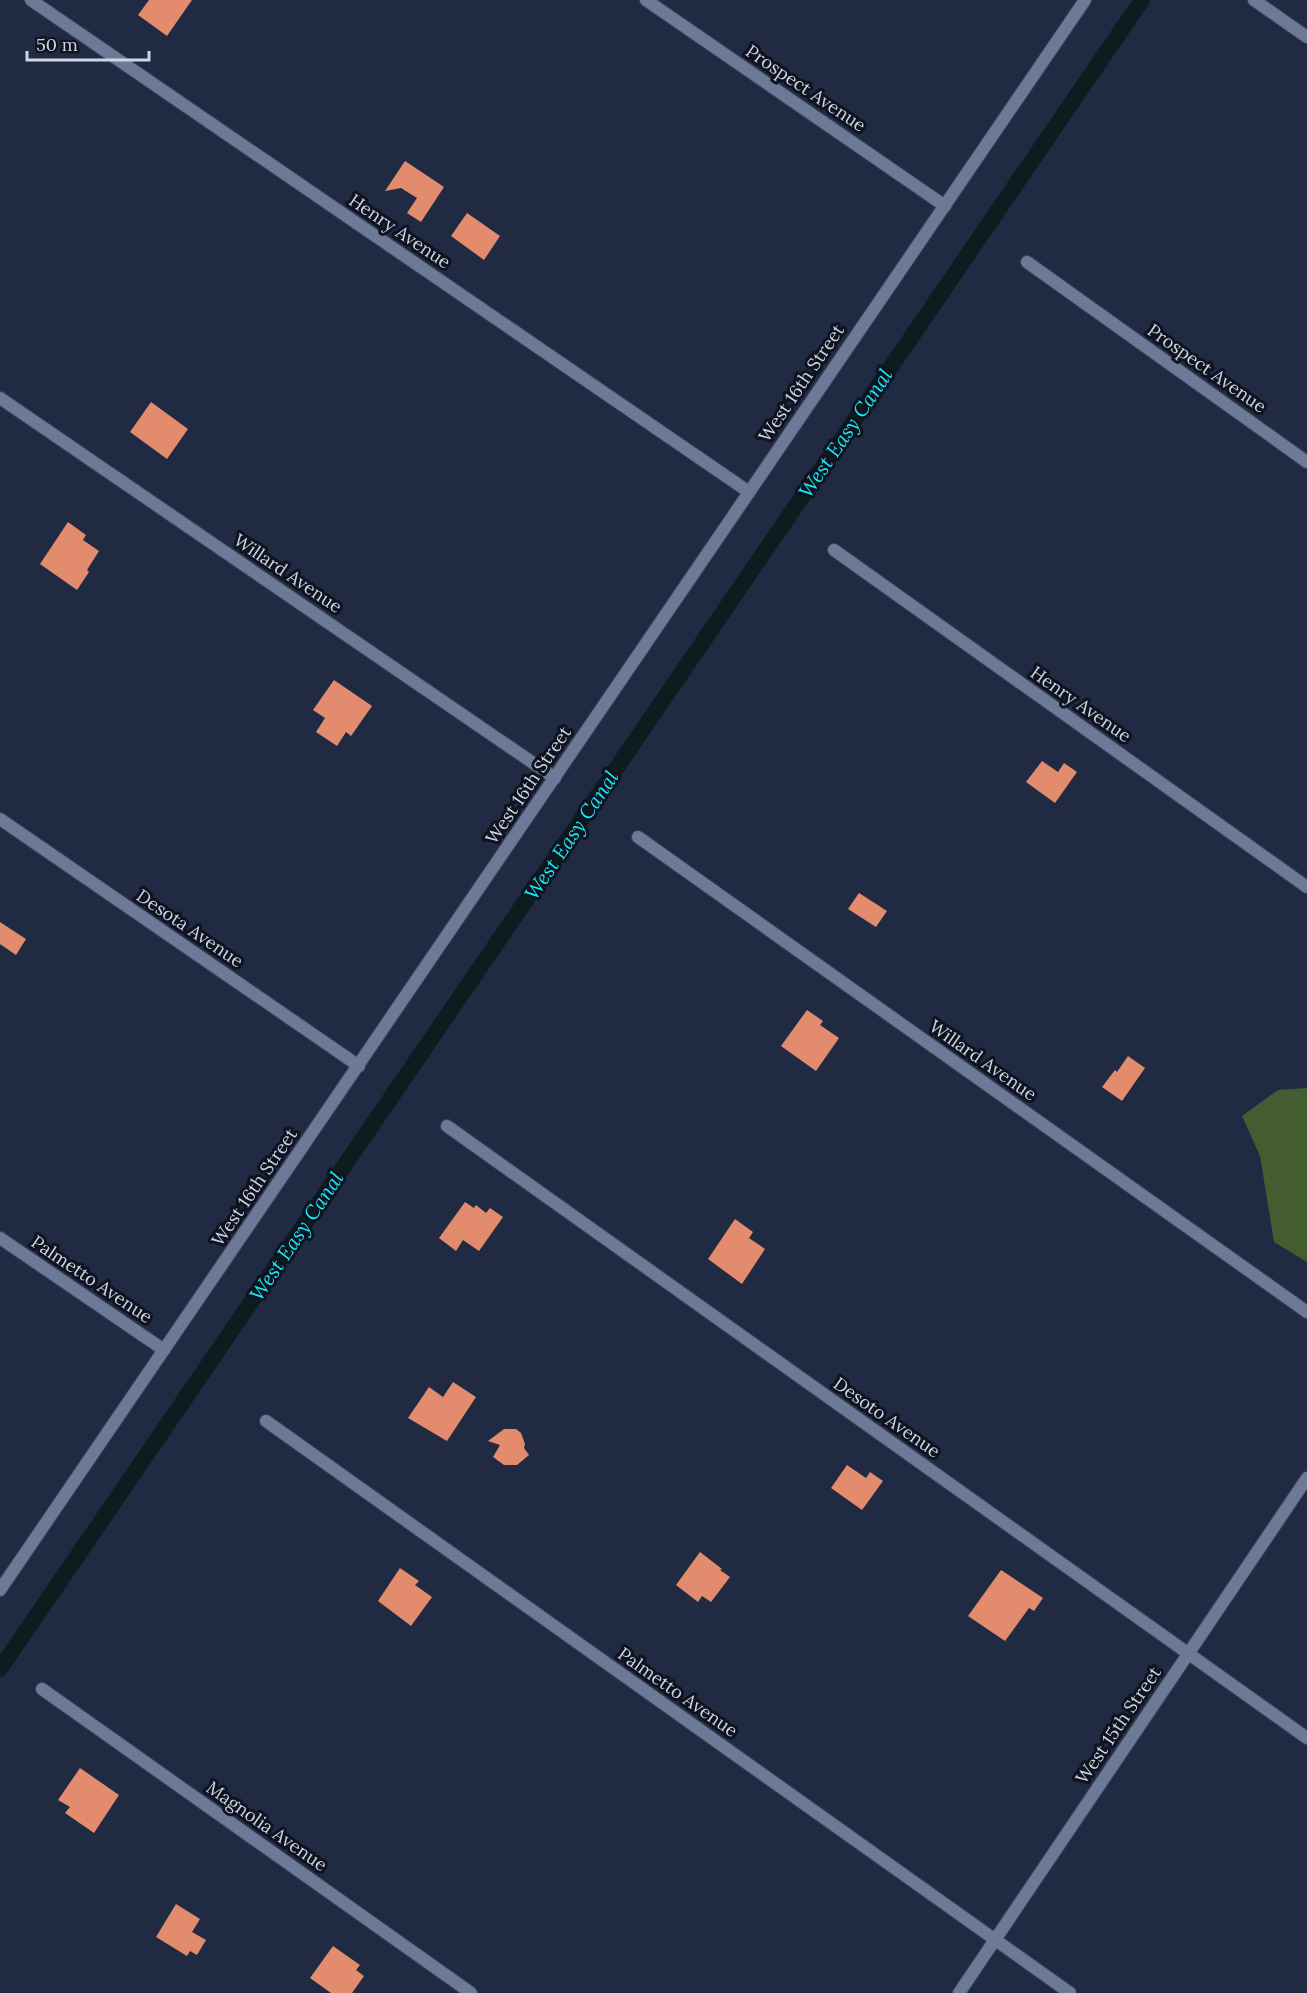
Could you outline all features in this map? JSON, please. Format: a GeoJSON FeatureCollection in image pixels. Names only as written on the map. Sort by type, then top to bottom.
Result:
{"type":"FeatureCollection","features":[{"type":"Feature","properties":{"kind":"street","name":"Henry Avenue"},"geometry":{"type":"LineString","coordinates":[[31,0],[749,492]]}},
{"type":"Feature","properties":{"kind":"street","name":"Prospect Avenue"},"geometry":{"type":"LineString","coordinates":[[646,0],[945,206]]}},
{"type":"Feature","properties":{"kind":"street","name":"West 16th Street"},"geometry":{"type":"LineString","coordinates":[[0,1590],[1085,0]]}},
{"type":"Feature","properties":{"kind":"street"},"geometry":{"type":"LineString","coordinates":[[1254,0],[1307,37]]}},
{"type":"Feature","properties":{"kind":"street","name":"Prospect Avenue"},"geometry":{"type":"LineString","coordinates":[[1027,262],[1307,462]]}},
{"type":"Feature","properties":{"kind":"street","name":"Willard Avenue"},"geometry":{"type":"LineString","coordinates":[[0,398],[555,777]]}},
{"type":"Feature","properties":{"kind":"street","name":"Henry Avenue"},"geometry":{"type":"LineString","coordinates":[[834,550],[1307,887]]}},
{"type":"Feature","properties":{"kind":"street","name":"Desota Avenue"},"geometry":{"type":"LineString","coordinates":[[0,819],[359,1066]]}},
{"type":"Feature","properties":{"kind":"street","name":"Willard Avenue"},"geometry":{"type":"LineString","coordinates":[[638,837],[1307,1312]]}},
{"type":"Feature","properties":{"kind":"street","name":"Desoto Avenue"},"geometry":{"type":"LineString","coordinates":[[447,1126],[1307,1738]]}},
{"type":"Feature","properties":{"kind":"street","name":"Palmetto Avenue"},"geometry":{"type":"LineString","coordinates":[[0,1238],[164,1350]]}},
{"type":"Feature","properties":{"kind":"street","name":"Palmetto Avenue"},"geometry":{"type":"LineString","coordinates":[[266,1421],[1070,1993]]}},
{"type":"Feature","properties":{"kind":"street","name":"West 15th Street"},"geometry":{"type":"LineString","coordinates":[[959,1993],[1307,1478]]}},
{"type":"Feature","properties":{"kind":"street","name":"Magnolia Avenue"},"geometry":{"type":"LineString","coordinates":[[42,1689],[471,1993]]}},
{"type":"Feature","properties":{"kind":"green space"},"geometry":{"type":"Polygon","coordinates":[[[1307,1088],[1307,1262],[1274,1242],[1260,1156],[1242,1116],[1278,1090],[1307,1088]]]}},
{"type":"Feature","properties":{"kind":"building"},"geometry":{"type":"Polygon","coordinates":[[[149,0],[192,0],[167,36],[138,15],[149,0]]]}},
{"type":"Feature","properties":{"kind":"building"},"geometry":{"type":"Polygon","coordinates":[[[405,161],[444,187],[421,222],[407,213],[417,198],[401,188],[385,191],[405,161]]]}},
{"type":"Feature","properties":{"kind":"building"},"geometry":{"type":"Polygon","coordinates":[[[467,213],[500,236],[484,260],[451,236],[467,213]]]}},
{"type":"Feature","properties":{"kind":"building"},"geometry":{"type":"Polygon","coordinates":[[[151,402],[188,429],[167,459],[130,432],[151,402]]]}},
{"type":"Feature","properties":{"kind":"building"},"geometry":{"type":"Polygon","coordinates":[[[68,522],[86,535],[83,540],[99,551],[77,590],[40,564],[68,522]]]}},
{"type":"Feature","properties":{"kind":"building"},"geometry":{"type":"Polygon","coordinates":[[[334,680],[372,706],[351,736],[346,732],[337,746],[316,732],[325,718],[313,710],[334,680]]]}},
{"type":"Feature","properties":{"kind":"building"},"geometry":{"type":"Polygon","coordinates":[[[1042,761],[1058,772],[1064,763],[1077,772],[1055,803],[1026,782],[1042,761]]]}},
{"type":"Feature","properties":{"kind":"building"},"geometry":{"type":"Polygon","coordinates":[[[859,893],[887,911],[876,927],[848,909],[859,893]]]}},
{"type":"Feature","properties":{"kind":"building"},"geometry":{"type":"Polygon","coordinates":[[[0,922],[26,939],[16,955],[0,944],[0,922]]]}},
{"type":"Feature","properties":{"kind":"building"},"geometry":{"type":"Polygon","coordinates":[[[807,1010],[823,1021],[820,1025],[839,1038],[816,1071],[781,1046],[807,1010]]]}},
{"type":"Feature","properties":{"kind":"building"},"geometry":{"type":"Polygon","coordinates":[[[1128,1056],[1145,1068],[1122,1101],[1102,1087],[1115,1070],[1117,1072],[1128,1056]]]}},
{"type":"Feature","properties":{"kind":"building"},"geometry":{"type":"Polygon","coordinates":[[[465,1202],[474,1208],[476,1205],[486,1213],[490,1208],[503,1217],[479,1251],[463,1240],[456,1251],[439,1238],[465,1202]]]}},
{"type":"Feature","properties":{"kind":"building"},"geometry":{"type":"Polygon","coordinates":[[[735,1219],[753,1232],[749,1238],[765,1249],[742,1284],[708,1259],[735,1219]]]}},
{"type":"Feature","properties":{"kind":"building"},"geometry":{"type":"Polygon","coordinates":[[[453,1382],[476,1397],[447,1441],[408,1418],[429,1387],[443,1397],[453,1382]]]}},
{"type":"Feature","properties":{"kind":"building"},"geometry":{"type":"Polygon","coordinates":[[[504,1429],[516,1429],[521,1433],[524,1448],[529,1455],[517,1465],[504,1465],[493,1457],[500,1445],[488,1441],[504,1429]]]}},
{"type":"Feature","properties":{"kind":"building"},"geometry":{"type":"Polygon","coordinates":[[[847,1465],[866,1478],[870,1472],[883,1481],[862,1510],[831,1488],[847,1465]]]}},
{"type":"Feature","properties":{"kind":"building"},"geometry":{"type":"Polygon","coordinates":[[[700,1552],[730,1577],[711,1602],[702,1596],[698,1602],[676,1585],[700,1552]]]}},
{"type":"Feature","properties":{"kind":"building"},"geometry":{"type":"Polygon","coordinates":[[[400,1568],[419,1581],[415,1585],[432,1597],[411,1626],[378,1601],[400,1568]]]}},
{"type":"Feature","properties":{"kind":"building"},"geometry":{"type":"Polygon","coordinates":[[[1001,1570],[1043,1598],[1034,1611],[1029,1608],[1005,1641],[968,1616],[1001,1570]]]}},
{"type":"Feature","properties":{"kind":"building"},"geometry":{"type":"Polygon","coordinates":[[[80,1768],[119,1795],[94,1833],[65,1813],[70,1807],[58,1800],[80,1768]]]}},
{"type":"Feature","properties":{"kind":"building"},"geometry":{"type":"Polygon","coordinates":[[[176,1904],[200,1919],[192,1932],[206,1940],[197,1955],[190,1951],[187,1956],[156,1937],[176,1904]]]}},
{"type":"Feature","properties":{"kind":"building"},"geometry":{"type":"Polygon","coordinates":[[[333,1946],[360,1965],[356,1970],[364,1976],[352,1993],[331,1993],[310,1978],[333,1946]]]}},
{"type":"Feature","properties":{"kind":"waterway","name":"West Easy Canal"},"geometry":{"type":"LineString","coordinates":[[0,1669],[1142,0]]}}]}
